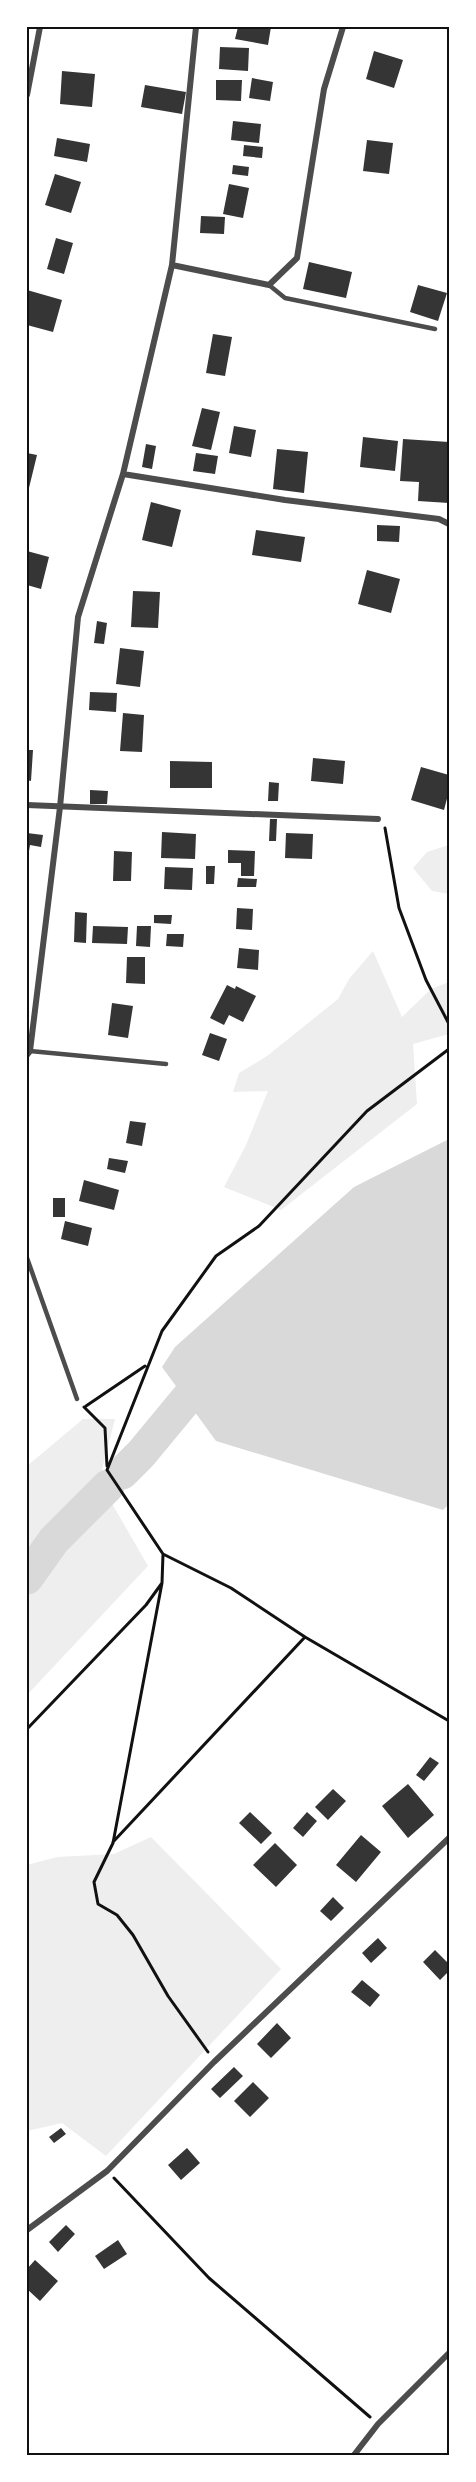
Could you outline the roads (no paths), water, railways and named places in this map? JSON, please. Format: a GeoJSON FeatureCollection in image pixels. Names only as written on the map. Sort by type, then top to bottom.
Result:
{"type":"FeatureCollection","features":[{"type":"Feature","properties":{"kind":"street"},"geometry":{"type":"LineString","coordinates":[[27,95],[40,27]]}},
{"type":"Feature","properties":{"kind":"street"},"geometry":{"type":"LineString","coordinates":[[29,1053],[60,807],[78,617],[123,474],[172,265],[196,27]]}},
{"type":"Feature","properties":{"kind":"street"},"geometry":{"type":"LineString","coordinates":[[172,265],[269,285],[297,258],[324,89],[343,27]]}},
{"type":"Feature","properties":{"kind":"street"},"geometry":{"type":"LineString","coordinates":[[123,474],[285,500],[439,519],[449,524]]}},
{"type":"Feature","properties":{"kind":"street"},"geometry":{"type":"LineString","coordinates":[[27,805],[378,819]]}},
{"type":"Feature","properties":{"kind":"street"},"geometry":{"type":"LineString","coordinates":[[27,2230],[107,2170],[214,2062],[449,1838]]}},
{"type":"Feature","properties":{"kind":"street"},"geometry":{"type":"LineString","coordinates":[[354,2455],[378,2424],[449,2353]]}},
{"type":"Feature","properties":{"kind":"lane"},"geometry":{"type":"LineString","coordinates":[[269,285],[285,298],[435,329]]}},
{"type":"Feature","properties":{"kind":"lane"},"geometry":{"type":"LineString","coordinates":[[29,1053],[166,1064]]}},
{"type":"Feature","properties":{"kind":"lane"},"geometry":{"type":"LineString","coordinates":[[27,1258],[77,1399]]}},
{"type":"Feature","properties":{"kind":"waterway"},"geometry":{"type":"LineString","coordinates":[[122,1473],[141,1454],[194,1390],[226,1390]]}},
{"type":"Feature","properties":{"kind":"waterway"},"geometry":{"type":"LineString","coordinates":[[27,1578],[54,1540],[108,1486]]}}]}
